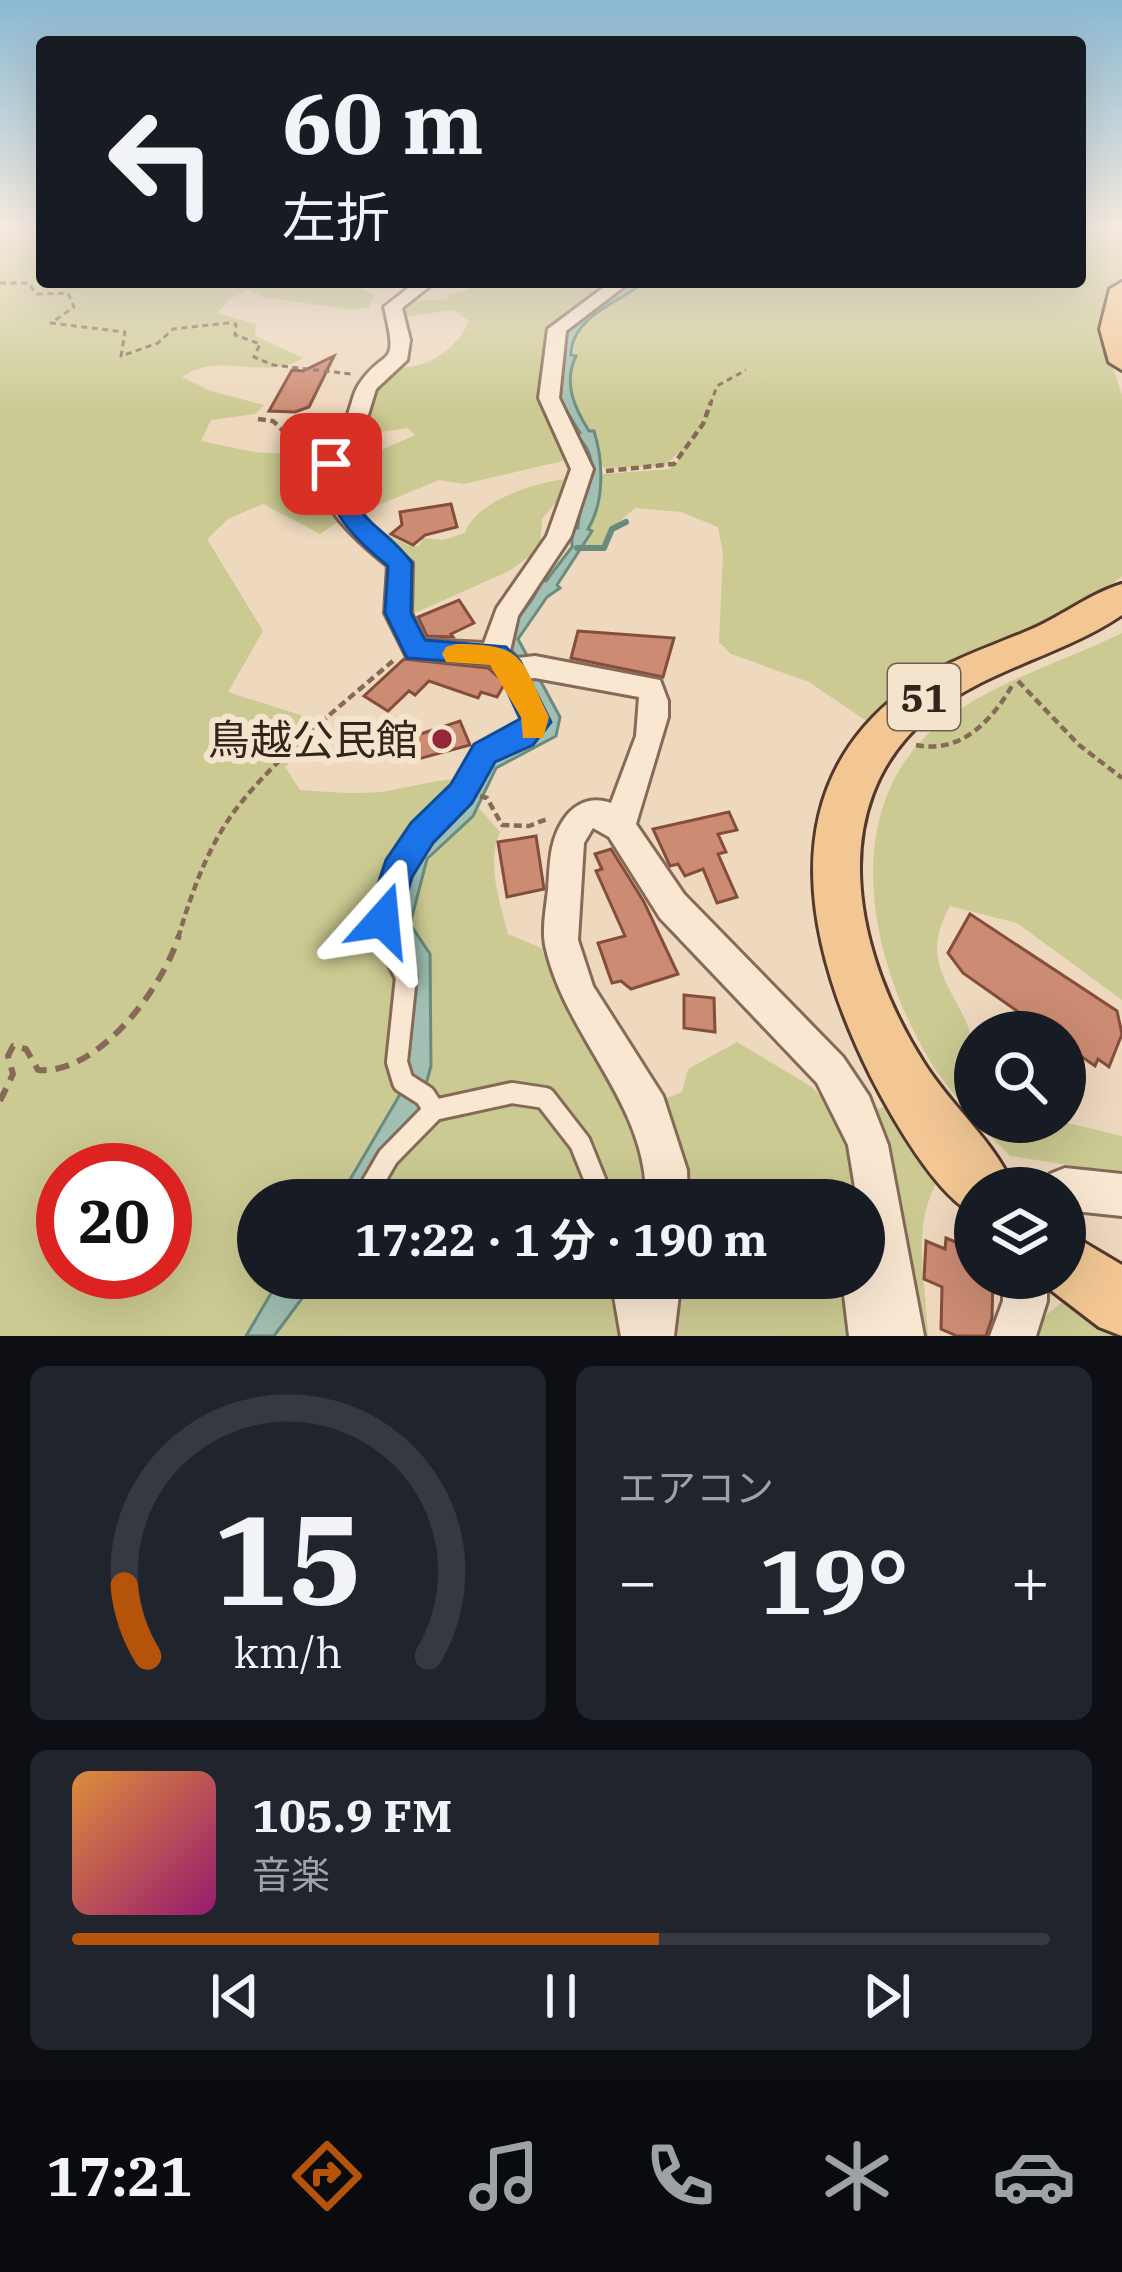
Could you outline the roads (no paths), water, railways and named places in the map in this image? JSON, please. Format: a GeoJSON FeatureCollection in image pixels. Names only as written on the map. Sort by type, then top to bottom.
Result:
{"type":"FeatureCollection","features":[{"type":"Feature","properties":{"kind":"main road"},"geometry":{"type":"LineString","coordinates":[[1122,290],[1113,329],[1122,362]]}},
{"type":"Feature","properties":{"kind":"main road","name":"51"},"geometry":{"type":"LineString","coordinates":[[959,1167],[880,1100],[836,889],[836,837],[848,787],[873,742],[948,682],[1070,631],[1122,597]]}},
{"type":"Feature","properties":{"kind":"main road"},"geometry":{"type":"LineString","coordinates":[[1086,1277],[1122,1304]]}},
{"type":"Feature","properties":{"kind":"street"},"geometry":{"type":"LineString","coordinates":[[414,290],[395,302],[392,315],[401,340],[398,360],[368,387],[331,464],[335,496],[370,539],[400,563],[398,613],[416,650],[632,682],[654,693],[654,720],[623,805],[620,827]]}},
{"type":"Feature","properties":{"kind":"street"},"geometry":{"type":"LineString","coordinates":[[515,664],[495,638],[550,554],[582,470],[549,398],[557,329],[610,290]]}},
{"type":"Feature","properties":{"kind":"street"},"geometry":{"type":"LineString","coordinates":[[667,1179],[649,1111],[578,995],[561,940],[565,861],[573,829],[591,814],[602,814],[620,827],[672,906],[830,1070],[880,1100],[868,1145],[869,1179]]}},
{"type":"Feature","properties":{"kind":"street"},"geometry":{"type":"LineString","coordinates":[[1086,1191],[1122,1195]]}},
{"type":"Feature","properties":{"kind":"street"},"geometry":{"type":"LineString","coordinates":[[885,1268],[901,1336]]}},
{"type":"Feature","properties":{"kind":"street"},"geometry":{"type":"LineString","coordinates":[[651,1336],[655,1299]]}},
{"type":"Feature","properties":{"kind":"street"},"geometry":{"type":"LineString","coordinates":[[867,1299],[872,1336]]}},
{"type":"Feature","properties":{"kind":"street"},"geometry":{"type":"LineString","coordinates":[[1013,1336],[1024,1299]]}},
{"type":"Feature","properties":{"kind":"lane"},"geometry":{"type":"LineString","coordinates":[[430,1103],[404,1082],[397,1062],[406,976],[387,945],[383,920],[397,872],[422,833],[461,794],[484,753],[532,730],[535,717],[515,664]]}},
{"type":"Feature","properties":{"kind":"lane"},"geometry":{"type":"LineString","coordinates":[[376,1179],[430,1103],[512,1093],[545,1098],[580,1143],[595,1179]]}},
{"type":"Feature","properties":{"kind":"lane"},"geometry":{"type":"LineString","coordinates":[[625,1299],[632,1336]]}},
{"type":"Feature","properties":{"kind":"waterway"},"geometry":{"type":"LineString","coordinates":[[577,548],[604,548],[612,529],[626,522]]}},
{"type":"Feature","properties":{"kind":"place","name":"鳥越公民館"},"geometry":{"type":"Point","coordinates":[442,739]}}]}
